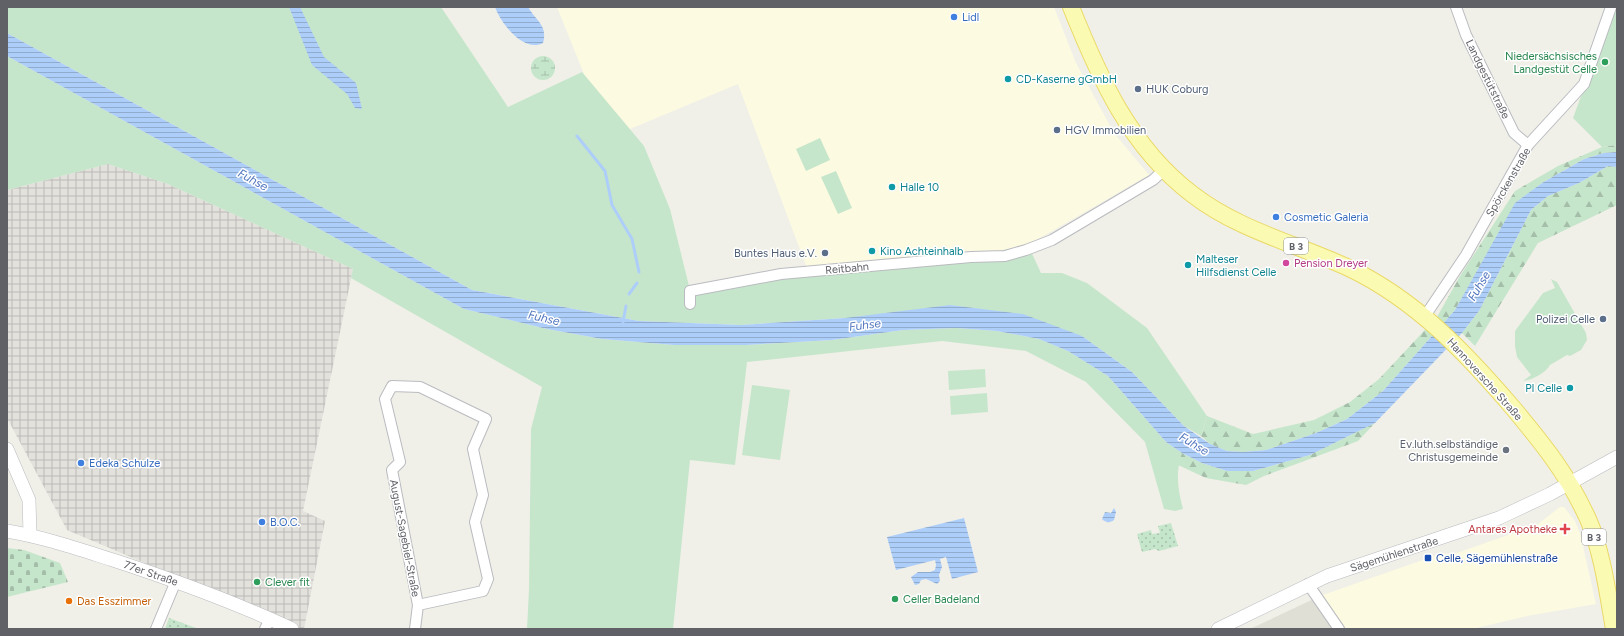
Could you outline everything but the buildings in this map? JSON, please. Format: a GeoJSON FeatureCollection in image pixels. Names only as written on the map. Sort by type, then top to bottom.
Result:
{"type":"FeatureCollection","features":[{"type":"Feature","properties":{"kind":"main road","name":"Hannoversche Straße"},"geometry":{"type":"LineString","coordinates":[[1071,7],[1107,90],[1130,129],[1164,170],[1192,195],[1217,210],[1266,234],[1350,268],[1395,294],[1428,319],[1457,347],[1495,388],[1549,451],[1570,482],[1593,532],[1602,566],[1614,629]]}},
{"type":"Feature","properties":{"kind":"street","name":"Landgestütstraße"},"geometry":{"type":"LineString","coordinates":[[1456,7],[1466,35],[1514,133],[1528,146]]}},
{"type":"Feature","properties":{"kind":"street","name":"Spörckenstraße"},"geometry":{"type":"LineString","coordinates":[[1428,319],[1528,146],[1584,84],[1612,7]]}},
{"type":"Feature","properties":{"kind":"street","name":"Reitbahn"},"geometry":{"type":"LineString","coordinates":[[690,304],[690,291],[781,274],[971,257],[1005,256],[1026,250],[1058,236],[1153,180],[1164,170]]}},
{"type":"Feature","properties":{"kind":"street","name":"August-Sagebiel-Straße"},"geometry":{"type":"LineString","coordinates":[[415,629],[418,605],[392,470],[400,462],[385,399],[392,386],[420,387],[486,419],[473,449],[483,495],[474,522],[488,579],[483,591],[418,605]]}},
{"type":"Feature","properties":{"kind":"street"},"geometry":{"type":"LineString","coordinates":[[7,449],[29,500],[30,534]]}},
{"type":"Feature","properties":{"kind":"street","name":"Sägemühlenstraße"},"geometry":{"type":"LineString","coordinates":[[1218,629],[1308,584],[1499,518],[1617,457]]}},
{"type":"Feature","properties":{"kind":"street","name":"77er Straße"},"geometry":{"type":"LineString","coordinates":[[7,530],[30,534],[176,581],[268,624],[292,629]]}},
{"type":"Feature","properties":{"kind":"street"},"geometry":{"type":"LineString","coordinates":[[156,629],[176,581]]}},
{"type":"Feature","properties":{"kind":"street"},"geometry":{"type":"LineString","coordinates":[[1308,584],[1339,629]]}},
{"type":"Feature","properties":{"kind":"shaded area"},"geometry":{"type":"Polygon","coordinates":[[[557,7],[1054,7],[1076,63],[1114,133],[1149,175],[1028,245],[971,257],[808,271],[738,84],[630,129],[586,79],[557,7]]]}},
{"type":"Feature","properties":{"kind":"shaded area"},"geometry":{"type":"Polygon","coordinates":[[[108,164],[168,184],[353,269],[303,511],[325,521],[304,629],[300,629],[67,530],[7,418],[7,190],[108,164]]]}},
{"type":"Feature","properties":{"kind":"shaded area"},"geometry":{"type":"Polygon","coordinates":[[[1560,507],[1564,507],[1575,521],[1580,533],[1596,604],[1527,616],[1472,629],[1345,629],[1320,596],[1440,554],[1457,553],[1511,534],[1529,531],[1560,507]]]}},
{"type":"Feature","properties":{"kind":"shaded area"},"geometry":{"type":"Polygon","coordinates":[[[1320,596],[1345,629],[1250,629],[1320,596]]]}},
{"type":"Feature","properties":{"kind":"green space"},"geometry":{"type":"Polygon","coordinates":[[[7,7],[441,7],[508,107],[582,72],[644,146],[670,209],[690,290],[808,271],[971,257],[1028,245],[1041,273],[1062,273],[1087,283],[1147,328],[1207,416],[1201,436],[1184,426],[1132,372],[1082,336],[845,318],[741,325],[639,321],[472,290],[7,33],[7,7]]]}},
{"type":"Feature","properties":{"kind":"green space","name":"Niedersächsisches Landgestüt Celle"},"geometry":{"type":"Polygon","coordinates":[[[1614,7],[1617,7],[1617,145],[1602,147],[1573,118],[1614,7]]]}},
{"type":"Feature","properties":{"kind":"green space"},"geometry":{"type":"Polygon","coordinates":[[[7,56],[464,309],[547,329],[602,339],[674,345],[746,345],[832,340],[903,330],[956,328],[997,331],[1039,339],[1068,351],[1108,376],[1166,442],[1182,453],[1178,468],[1178,481],[1183,509],[1175,511],[1164,509],[1145,442],[1086,382],[1026,351],[942,341],[747,362],[735,465],[690,460],[673,629],[527,629],[531,429],[542,387],[351,278],[353,269],[168,184],[108,164],[7,190],[7,56]]]}},
{"type":"Feature","properties":{"kind":"green space"},"geometry":{"type":"Polygon","coordinates":[[[543,56],[548,57],[554,63],[554,73],[548,79],[543,80],[538,79],[532,73],[531,68],[532,63],[538,57],[543,56]]]}},
{"type":"Feature","properties":{"kind":"green space"},"geometry":{"type":"Polygon","coordinates":[[[820,138],[830,160],[806,171],[796,149],[820,138]]]}},
{"type":"Feature","properties":{"kind":"green space"},"geometry":{"type":"Polygon","coordinates":[[[1617,145],[1617,152],[1604,153],[1584,159],[1542,183],[1516,203],[1455,310],[1383,391],[1347,419],[1316,433],[1266,450],[1243,452],[1227,451],[1210,444],[1201,436],[1207,416],[1253,434],[1314,420],[1350,402],[1379,379],[1437,317],[1460,276],[1515,191],[1558,166],[1602,147],[1617,145]]]}},
{"type":"Feature","properties":{"kind":"green space"},"geometry":{"type":"Polygon","coordinates":[[[1608,166],[1617,167],[1617,205],[1538,243],[1475,346],[1462,333],[1479,311],[1531,210],[1548,196],[1579,183],[1608,166]]]}},
{"type":"Feature","properties":{"kind":"green space"},"geometry":{"type":"Polygon","coordinates":[[[836,171],[852,208],[838,214],[821,177],[836,171]]]}},
{"type":"Feature","properties":{"kind":"green space"},"geometry":{"type":"Polygon","coordinates":[[[1551,279],[1557,282],[1586,333],[1587,340],[1581,350],[1570,356],[1567,355],[1550,365],[1538,376],[1523,381],[1531,375],[1517,357],[1515,331],[1543,293],[1555,288],[1551,279]]]}},
{"type":"Feature","properties":{"kind":"green space"},"geometry":{"type":"Polygon","coordinates":[[[985,369],[986,387],[949,390],[948,371],[985,369]]]}},
{"type":"Feature","properties":{"kind":"green space"},"geometry":{"type":"Polygon","coordinates":[[[752,385],[790,390],[780,460],[742,455],[752,385]]]}},
{"type":"Feature","properties":{"kind":"green space"},"geometry":{"type":"Polygon","coordinates":[[[987,393],[988,412],[951,415],[950,396],[987,393]]]}},
{"type":"Feature","properties":{"kind":"green space"},"geometry":{"type":"Polygon","coordinates":[[[1375,423],[1358,441],[1264,476],[1246,485],[1206,478],[1178,465],[1182,453],[1202,463],[1227,471],[1253,471],[1310,455],[1375,423]]]}},
{"type":"Feature","properties":{"kind":"green space"},"geometry":{"type":"Polygon","coordinates":[[[1171,523],[1178,546],[1159,551],[1155,549],[1142,552],[1137,534],[1151,530],[1152,534],[1160,533],[1158,526],[1171,523]]]}},
{"type":"Feature","properties":{"kind":"green space"},"geometry":{"type":"Polygon","coordinates":[[[7,548],[24,550],[60,563],[68,582],[7,597],[7,548]]]}},
{"type":"Feature","properties":{"kind":"green space"},"geometry":{"type":"Polygon","coordinates":[[[169,618],[199,629],[165,629],[169,618]]]}},
{"type":"Feature","properties":{"kind":"water"},"geometry":{"type":"Polygon","coordinates":[[[289,7],[300,7],[324,57],[356,83],[362,109],[355,108],[347,94],[312,65],[289,7]]]}},
{"type":"Feature","properties":{"kind":"water"},"geometry":{"type":"Polygon","coordinates":[[[495,7],[528,7],[543,27],[543,43],[536,45],[528,44],[514,35],[502,21],[495,7]]]}},
{"type":"Feature","properties":{"kind":"water","name":"Fuhse"},"geometry":{"type":"Polygon","coordinates":[[[7,33],[472,290],[639,321],[741,325],[845,318],[950,305],[1023,314],[1082,336],[1132,372],[1184,426],[1210,444],[1227,451],[1243,452],[1266,450],[1316,433],[1347,419],[1383,391],[1455,310],[1515,203],[1542,183],[1584,159],[1604,153],[1617,152],[1617,167],[1608,166],[1579,183],[1548,196],[1531,210],[1479,311],[1462,333],[1375,423],[1310,455],[1253,471],[1227,471],[1202,463],[1182,453],[1166,442],[1108,376],[1068,351],[1039,339],[997,331],[956,328],[903,330],[832,340],[746,345],[674,345],[602,339],[547,329],[464,309],[7,56],[7,33]]]}},
{"type":"Feature","properties":{"kind":"water"},"geometry":{"type":"Polygon","coordinates":[[[1114,508],[1116,512],[1114,520],[1108,522],[1102,519],[1105,512],[1111,513],[1114,508]]]}},
{"type":"Feature","properties":{"kind":"water"},"geometry":{"type":"Polygon","coordinates":[[[964,518],[978,572],[952,579],[946,557],[940,559],[942,567],[939,575],[940,581],[937,584],[926,579],[921,580],[919,584],[915,585],[911,577],[918,572],[930,572],[935,570],[935,560],[896,570],[887,537],[964,518]]]}},
{"type":"Feature","properties":{"kind":"waterway"},"geometry":{"type":"LineString","coordinates":[[577,136],[605,171],[612,205],[632,239],[639,272]]}},
{"type":"Feature","properties":{"kind":"waterway"},"geometry":{"type":"LineString","coordinates":[[629,294],[637,283]]}},
{"type":"Feature","properties":{"kind":"waterway"},"geometry":{"type":"LineString","coordinates":[[623,322],[626,306]]}},
{"type":"Feature","properties":{"kind":"place","name":"Lidl"},"geometry":{"type":"Point","coordinates":[954,17]}},
{"type":"Feature","properties":{"kind":"place","name":"Niedersächsisches Landgestüt Celle"},"geometry":{"type":"Point","coordinates":[1605,62]}},
{"type":"Feature","properties":{"kind":"place","name":"CD-Kaserne gGmbH"},"geometry":{"type":"Point","coordinates":[1008,79]}},
{"type":"Feature","properties":{"kind":"place","name":"HUK Coburg"},"geometry":{"type":"Point","coordinates":[1138,89]}},
{"type":"Feature","properties":{"kind":"place","name":"HGV Immobilien"},"geometry":{"type":"Point","coordinates":[1057,130]}},
{"type":"Feature","properties":{"kind":"place","name":"Halle 10"},"geometry":{"type":"Point","coordinates":[892,187]}},
{"type":"Feature","properties":{"kind":"place","name":"Cosmetic Galeria"},"geometry":{"type":"Point","coordinates":[1276,217]}},
{"type":"Feature","properties":{"kind":"place","name":"Kino Achteinhalb"},"geometry":{"type":"Point","coordinates":[872,251]}},
{"type":"Feature","properties":{"kind":"place","name":"Buntes Haus e.V."},"geometry":{"type":"Point","coordinates":[825,253]}},
{"type":"Feature","properties":{"kind":"place","name":"Pension Dreyer"},"geometry":{"type":"Point","coordinates":[1286,263]}},
{"type":"Feature","properties":{"kind":"place","name":"Malteser Hilfsdienst Celle"},"geometry":{"type":"Point","coordinates":[1188,265]}},
{"type":"Feature","properties":{"kind":"place","name":"Polizei Celle"},"geometry":{"type":"Point","coordinates":[1603,319]}},
{"type":"Feature","properties":{"kind":"place","name":"PI Celle"},"geometry":{"type":"Point","coordinates":[1570,388]}},
{"type":"Feature","properties":{"kind":"place","name":"Ev.luth.selbständige Christusgemeinde"},"geometry":{"type":"Point","coordinates":[1506,450]}},
{"type":"Feature","properties":{"kind":"place","name":"Edeka Schulze"},"geometry":{"type":"Point","coordinates":[81,463]}},
{"type":"Feature","properties":{"kind":"place","name":"B.O.C."},"geometry":{"type":"Point","coordinates":[262,522]}},
{"type":"Feature","properties":{"kind":"place","name":"Antares Apotheke"},"geometry":{"type":"Point","coordinates":[1565,529]}},
{"type":"Feature","properties":{"kind":"place","name":"Celle, Sägemühlenstraße"},"geometry":{"type":"Point","coordinates":[1428,558]}},
{"type":"Feature","properties":{"kind":"place","name":"Clever fit"},"geometry":{"type":"Point","coordinates":[257,582]}},
{"type":"Feature","properties":{"kind":"place","name":"Celler Badeland"},"geometry":{"type":"Point","coordinates":[895,599]}},
{"type":"Feature","properties":{"kind":"place","name":"Das Esszimmer"},"geometry":{"type":"Point","coordinates":[69,601]}}]}
